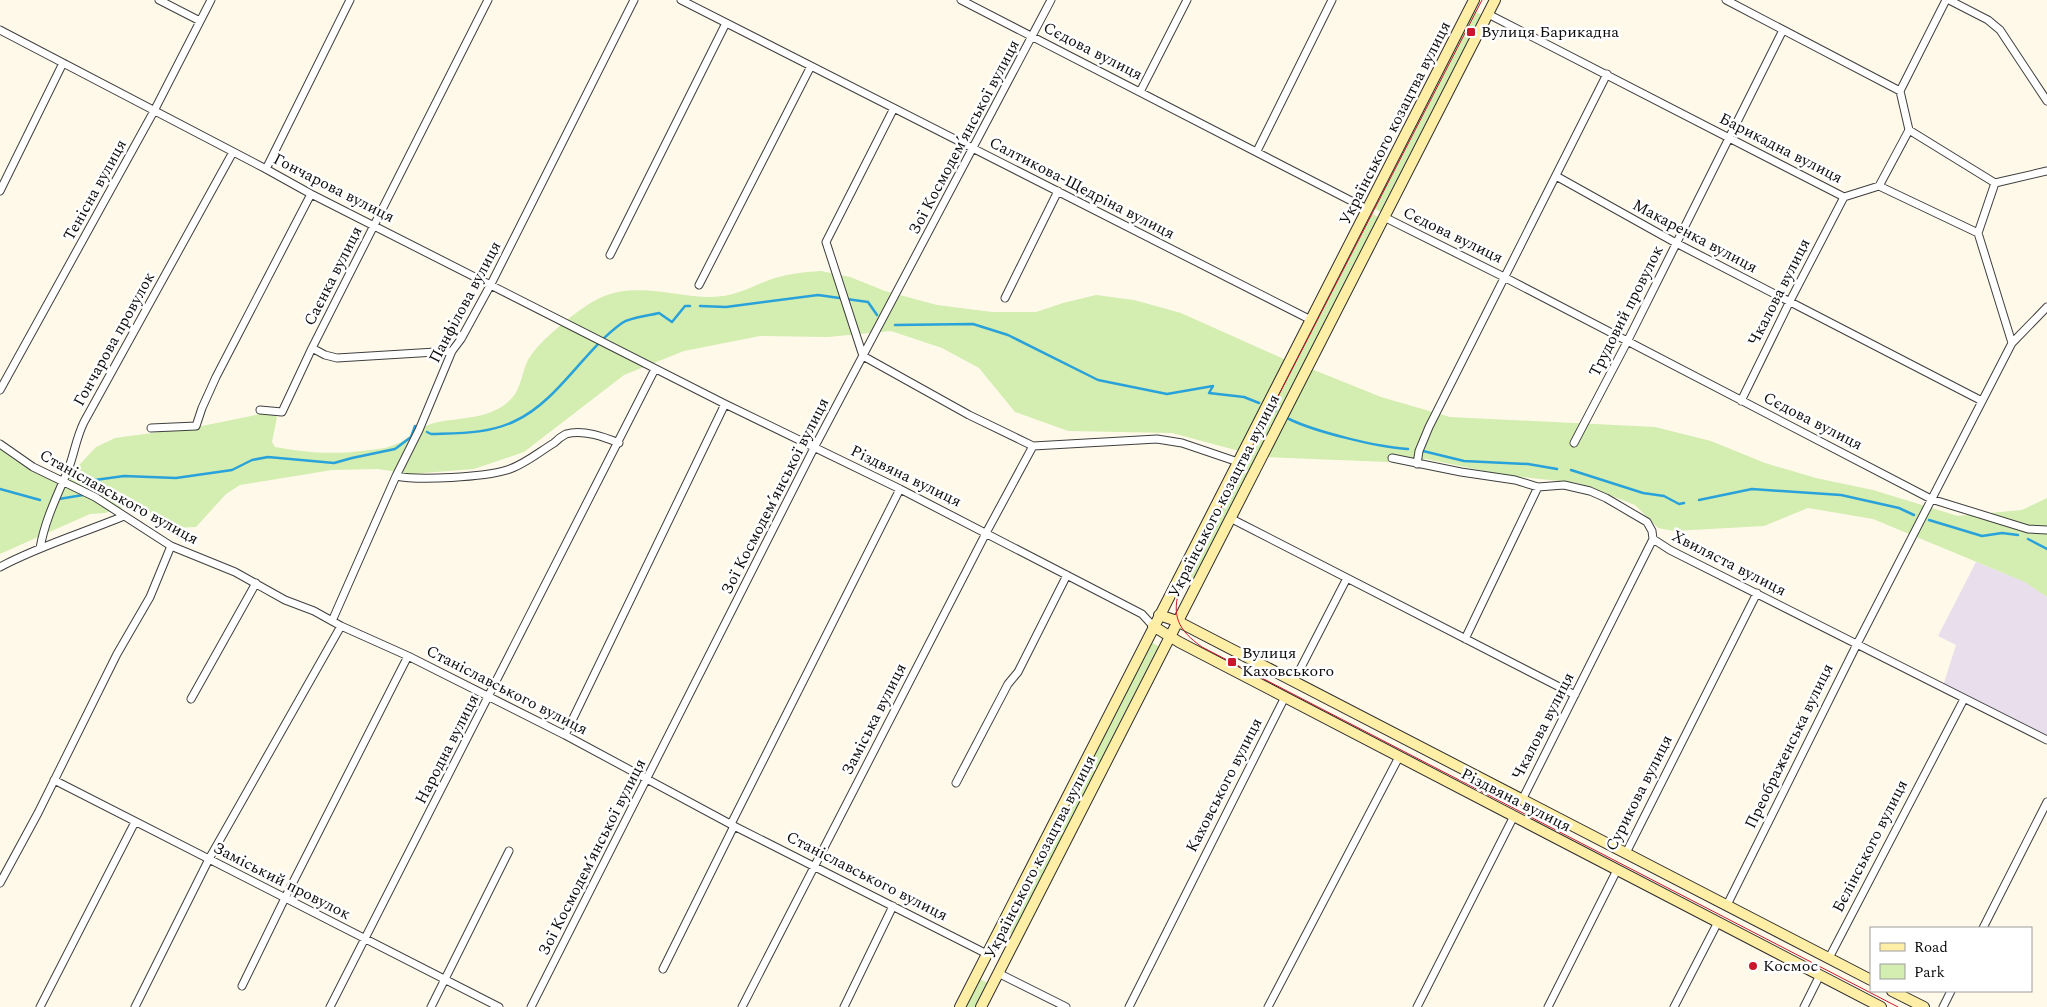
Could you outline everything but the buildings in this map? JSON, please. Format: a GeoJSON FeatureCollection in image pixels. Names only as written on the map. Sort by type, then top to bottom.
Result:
{"type":"FeatureCollection","features":[{"type":"Feature","properties":{"kind":"street"},"geometry":{"type":"LineString","coordinates":[[159,0],[200,21]]}},
{"type":"Feature","properties":{"kind":"street","name":"Тенісна вулиця"},"geometry":{"type":"LineString","coordinates":[[0,390],[154,111],[211,0]]}},
{"type":"Feature","properties":{"kind":"street"},"geometry":{"type":"LineString","coordinates":[[266,169],[350,0]]}},
{"type":"Feature","properties":{"kind":"street","name":"Саєнка вулиця"},"geometry":{"type":"LineString","coordinates":[[260,410],[282,412],[312,348],[488,0]]}},
{"type":"Feature","properties":{"kind":"street","name":"Панфілова вулиця"},"geometry":{"type":"LineString","coordinates":[[332,621],[396,476],[419,430],[452,351],[461,339],[491,284],[634,0]]}},
{"type":"Feature","properties":{"kind":"street","name":"Салтикова-Щедріна вулиця"},"geometry":{"type":"LineString","coordinates":[[681,0],[1310,320]]}},
{"type":"Feature","properties":{"kind":"street","name":"Сєдова вулиця"},"geometry":{"type":"LineString","coordinates":[[962,0],[1367,209],[1504,277],[1931,499],[2028,529],[2047,530]]}},
{"type":"Feature","properties":{"kind":"street","name":"Зої Космодем’янської вулиця"},"geometry":{"type":"LineString","coordinates":[[531,1007],[814,448],[1051,0]]}},
{"type":"Feature","properties":{"kind":"street"},"geometry":{"type":"LineString","coordinates":[[1140,92],[1187,0]]}},
{"type":"Feature","properties":{"kind":"street"},"geometry":{"type":"LineString","coordinates":[[1257,151],[1332,0]]}},
{"type":"Feature","properties":{"kind":"street","name":"Українського козацтва вулиця"},"geometry":{"type":"LineString","coordinates":[[980,1007],[1495,0]]}},
{"type":"Feature","properties":{"kind":"street"},"geometry":{"type":"LineString","coordinates":[[1726,0],[1900,91]]}},
{"type":"Feature","properties":{"kind":"street"},"geometry":{"type":"LineString","coordinates":[[2047,101],[2000,30],[1988,20],[1947,0],[1900,91],[1910,130],[1995,184],[2047,171]]}},
{"type":"Feature","properties":{"kind":"street","name":"Українського козацтва вулиця"},"geometry":{"type":"LineString","coordinates":[[960,1007],[1473,3]]}},
{"type":"Feature","properties":{"kind":"street","name":"Барикадна вулиця"},"geometry":{"type":"LineString","coordinates":[[1473,3],[1488,14],[1844,197],[1879,186]]}},
{"type":"Feature","properties":{"kind":"street"},"geometry":{"type":"LineString","coordinates":[[610,255],[726,23]]}},
{"type":"Feature","properties":{"kind":"street","name":"Гончарова вулиця"},"geometry":{"type":"LineString","coordinates":[[0,30],[311,194],[656,369]]}},
{"type":"Feature","properties":{"kind":"street","name":"Трудовий провулок"},"geometry":{"type":"LineString","coordinates":[[1574,443],[1784,30]]}},
{"type":"Feature","properties":{"kind":"street"},"geometry":{"type":"LineString","coordinates":[[0,190],[63,63]]}},
{"type":"Feature","properties":{"kind":"street"},"geometry":{"type":"LineString","coordinates":[[699,285],[811,66]]}},
{"type":"Feature","properties":{"kind":"street"},"geometry":{"type":"LineString","coordinates":[[1417,464],[1419,451],[1429,427],[1607,74]]}},
{"type":"Feature","properties":{"kind":"street"},"geometry":{"type":"LineString","coordinates":[[894,108],[826,242],[863,356],[969,414],[1033,446],[1157,439],[1182,443],[1238,462]]}},
{"type":"Feature","properties":{"kind":"street"},"geometry":{"type":"LineString","coordinates":[[1910,130],[1879,186],[1978,233]]}},
{"type":"Feature","properties":{"kind":"street","name":"Гончарова провулок"},"geometry":{"type":"LineString","coordinates":[[40,548],[51,508],[68,470],[78,434],[233,152]]}},
{"type":"Feature","properties":{"kind":"street","name":"Макаренка вулиця"},"geometry":{"type":"LineString","coordinates":[[1556,176],[1676,243],[1982,400]]}},
{"type":"Feature","properties":{"kind":"street"},"geometry":{"type":"LineString","coordinates":[[1995,184],[1978,233],[2012,343]]}},
{"type":"Feature","properties":{"kind":"street"},"geometry":{"type":"LineString","coordinates":[[1005,298],[1058,191]]}},
{"type":"Feature","properties":{"kind":"street"},"geometry":{"type":"LineString","coordinates":[[151,428],[196,426],[216,378],[311,194]]}},
{"type":"Feature","properties":{"kind":"street","name":"Чкалова вулиця"},"geometry":{"type":"LineString","coordinates":[[1742,401],[1790,301],[1844,197]]}},
{"type":"Feature","properties":{"kind":"street","name":"Преображенська вулиця"},"geometry":{"type":"LineString","coordinates":[[1674,1007],[1857,644],[2012,343],[2047,307]]}},
{"type":"Feature","properties":{"kind":"street"},"geometry":{"type":"LineString","coordinates":[[312,348],[325,355],[337,358],[452,351]]}},
{"type":"Feature","properties":{"kind":"street","name":"Різдвяна вулиця"},"geometry":{"type":"LineString","coordinates":[[656,369],[986,532],[1142,614],[1153,626],[1168,637],[1881,1007]]}},
{"type":"Feature","properties":{"kind":"street","name":"Народна вулиця"},"geometry":{"type":"LineString","coordinates":[[330,1007],[656,369]]}},
{"type":"Feature","properties":{"kind":"street"},"geometry":{"type":"LineString","coordinates":[[565,735],[725,404]]}},
{"type":"Feature","properties":{"kind":"street"},"geometry":{"type":"LineString","coordinates":[[396,476],[405,478],[447,476],[483,474],[508,470],[566,434],[596,434],[618,444]]}},
{"type":"Feature","properties":{"kind":"street","name":"Станіславського вулиця"},"geometry":{"type":"LineString","coordinates":[[0,444],[39,471],[62,480],[95,497],[171,546],[225,568],[285,600],[314,611],[341,626],[408,656],[565,735],[733,825],[1003,962]]}},
{"type":"Feature","properties":{"kind":"street","name":"Заміська вулиця"},"geometry":{"type":"LineString","coordinates":[[742,1007],[986,532],[1033,446]]}},
{"type":"Feature","properties":{"kind":"street","name":"Хвиляста вулиця"},"geometry":{"type":"LineString","coordinates":[[1392,458],[1417,464],[1515,480],[1538,487],[1564,485],[1590,491],[1647,522],[1652,530],[1653,539],[1670,550],[2047,740]]}},
{"type":"Feature","properties":{"kind":"street"},"geometry":{"type":"LineString","coordinates":[[1465,639],[1538,487]]}},
{"type":"Feature","properties":{"kind":"street"},"geometry":{"type":"LineString","coordinates":[[663,970],[900,489]]}},
{"type":"Feature","properties":{"kind":"street"},"geometry":{"type":"LineString","coordinates":[[0,567],[40,548],[124,516]]}},
{"type":"Feature","properties":{"kind":"street"},"geometry":{"type":"LineString","coordinates":[[1230,518],[1575,695]]}},
{"type":"Feature","properties":{"kind":"street","name":"Чкалова вулиця"},"geometry":{"type":"LineString","coordinates":[[1417,1007],[1653,539]]}},
{"type":"Feature","properties":{"kind":"street"},"geometry":{"type":"LineString","coordinates":[[0,883],[117,654],[150,597],[171,546]]}},
{"type":"Feature","properties":{"kind":"street"},"geometry":{"type":"LineString","coordinates":[[956,783],[1008,684],[1018,672],[1067,575]]}},
{"type":"Feature","properties":{"kind":"street","name":"Каховського вулиця"},"geometry":{"type":"LineString","coordinates":[[1129,1007],[1347,578]]}},
{"type":"Feature","properties":{"kind":"street"},"geometry":{"type":"LineString","coordinates":[[191,699],[256,583]]}},
{"type":"Feature","properties":{"kind":"street","name":"Сурикова вулиця"},"geometry":{"type":"LineString","coordinates":[[1548,1007],[1757,593]]}},
{"type":"Feature","properties":{"kind":"street","name":"Різдвяна вулиця"},"geometry":{"type":"LineString","coordinates":[[1142,614],[1159,615],[1176,621],[1870,979]]}},
{"type":"Feature","properties":{"kind":"street"},"geometry":{"type":"LineString","coordinates":[[135,1007],[209,860],[341,626]]}},
{"type":"Feature","properties":{"kind":"street"},"geometry":{"type":"LineString","coordinates":[[242,986],[408,656]]}},
{"type":"Feature","properties":{"kind":"street","name":"Бєлінського вулиця"},"geometry":{"type":"LineString","coordinates":[[1804,1007],[1964,699]]}},
{"type":"Feature","properties":{"kind":"street"},"geometry":{"type":"LineString","coordinates":[[1268,1007],[1400,757]]}},
{"type":"Feature","properties":{"kind":"street","name":"Заміський провулок"},"geometry":{"type":"LineString","coordinates":[[54,780],[498,1007]]}},
{"type":"Feature","properties":{"kind":"street"},"geometry":{"type":"LineString","coordinates":[[1984,927],[2047,802]]}},
{"type":"Feature","properties":{"kind":"street"},"geometry":{"type":"LineString","coordinates":[[40,1007],[135,822]]}},
{"type":"Feature","properties":{"kind":"street"},"geometry":{"type":"LineString","coordinates":[[431,1007],[509,851]]}},
{"type":"Feature","properties":{"kind":"street"},"geometry":{"type":"LineString","coordinates":[[844,1007],[893,906]]}},
{"type":"Feature","properties":{"kind":"street"},"geometry":{"type":"LineString","coordinates":[[982,964],[1066,1007]]}},
{"type":"Feature","properties":{"kind":"street"},"geometry":{"type":"LineString","coordinates":[[1894,992],[1924,1007]]}},
{"type":"Feature","properties":{"kind":"street"},"geometry":{"type":"LineString","coordinates":[[1943,1007],[1950,992]]}},
{"type":"Feature","properties":{"kind":"shaded area"},"geometry":{"type":"Polygon","coordinates":[[[1976,562],[2026,582],[2047,597],[2047,738],[1943,686],[1956,645],[1938,636],[1976,562]]]}},
{"type":"Feature","properties":{"kind":"green space"},"geometry":{"type":"Polygon","coordinates":[[[1472,10],[1484,16],[1383,213],[1371,207],[1472,10]]]}},
{"type":"Feature","properties":{"kind":"green space"},"geometry":{"type":"Polygon","coordinates":[[[1369,212],[1380,218],[1192,585],[1181,579],[1369,212]]]}},
{"type":"Feature","properties":{"kind":"green space"},"geometry":{"type":"Polygon","coordinates":[[[821,271],[850,277],[885,291],[937,305],[992,312],[1036,312],[1096,295],[1134,300],[1181,313],[1286,360],[1239,451],[1172,433],[1068,431],[1015,412],[979,368],[942,348],[891,331],[828,337],[760,336],[684,351],[624,375],[524,452],[474,469],[410,474],[378,469],[332,470],[240,485],[226,494],[196,527],[174,528],[135,503],[105,513],[90,514],[0,554],[0,445],[54,480],[66,479],[96,447],[115,438],[197,427],[270,412],[277,417],[272,442],[275,447],[333,453],[386,448],[397,444],[428,425],[486,414],[504,405],[515,394],[524,369],[533,352],[573,315],[602,297],[616,293],[643,290],[719,297],[741,292],[782,276],[821,271]]]}},
{"type":"Feature","properties":{"kind":"green space"},"geometry":{"type":"Polygon","coordinates":[[[1309,368],[1381,397],[1450,417],[1655,427],[1711,441],[1765,463],[1816,478],[1873,490],[1958,516],[2022,510],[2047,498],[2047,597],[2025,582],[1873,519],[1808,508],[1764,526],[1674,531],[1658,528],[1635,505],[1578,483],[1504,475],[1426,459],[1387,462],[1263,457],[1309,368]]]}},
{"type":"Feature","properties":{"kind":"green space"},"geometry":{"type":"Polygon","coordinates":[[[1148,641],[1160,647],[1014,935],[1003,929],[1148,641]]]}},
{"type":"Feature","properties":{"kind":"green space"},"geometry":{"type":"Polygon","coordinates":[[[978,978],[988,983],[976,1007],[963,1007],[978,978]]]}},
{"type":"Feature","properties":{"kind":"waterway"},"geometry":{"type":"LineString","coordinates":[[700,306],[726,307],[818,295],[868,302],[877,315]]}},
{"type":"Feature","properties":{"kind":"waterway"},"geometry":{"type":"LineString","coordinates":[[427,432],[431,434],[484,431],[515,421],[544,401],[595,347],[622,323],[659,313],[672,322],[685,306],[690,306]]}},
{"type":"Feature","properties":{"kind":"waterway"},"geometry":{"type":"LineString","coordinates":[[895,325],[973,324],[1008,335],[1098,380],[1167,394],[1213,386],[1209,393],[1244,397],[1259,403]]}},
{"type":"Feature","properties":{"kind":"waterway"},"geometry":{"type":"LineString","coordinates":[[1289,419],[1347,438],[1408,449]]}},
{"type":"Feature","properties":{"kind":"waterway"},"geometry":{"type":"LineString","coordinates":[[90,486],[95,480],[124,476],[176,478],[232,470],[252,460],[268,457],[334,463],[395,449],[411,437],[415,426]]}},
{"type":"Feature","properties":{"kind":"waterway"},"geometry":{"type":"LineString","coordinates":[[1423,451],[1464,461],[1528,464],[1557,469]]}},
{"type":"Feature","properties":{"kind":"waterway"},"geometry":{"type":"LineString","coordinates":[[1571,470],[1643,493],[1664,496],[1679,504],[1684,503]]}},
{"type":"Feature","properties":{"kind":"waterway"},"geometry":{"type":"LineString","coordinates":[[0,489],[40,500]]}},
{"type":"Feature","properties":{"kind":"waterway"},"geometry":{"type":"LineString","coordinates":[[1699,500],[1752,489],[1841,495],[1899,508],[1914,515]]}},
{"type":"Feature","properties":{"kind":"waterway"},"geometry":{"type":"LineString","coordinates":[[59,499],[83,495]]}},
{"type":"Feature","properties":{"kind":"waterway"},"geometry":{"type":"LineString","coordinates":[[1929,520],[1982,536],[2002,533],[2018,535]]}},
{"type":"Feature","properties":{"kind":"waterway"},"geometry":{"type":"LineString","coordinates":[[2028,539],[2047,549]]}},
{"type":"Feature","properties":{"kind":"tram line"},"geometry":{"type":"LineString","coordinates":[[1482,0],[1180,587],[1176,606],[1179,622],[1187,635],[1202,647],[1898,1007]]}},
{"type":"Feature","properties":{"kind":"place","name":"Вулиця Барикадна"},"geometry":{"type":"Point","coordinates":[1471,32]}},
{"type":"Feature","properties":{"kind":"place","name":"Вулиця Каховського"},"geometry":{"type":"Point","coordinates":[1232,662]}},
{"type":"Feature","properties":{"kind":"place","name":"Космос"},"geometry":{"type":"Point","coordinates":[1753,966]}}]}
